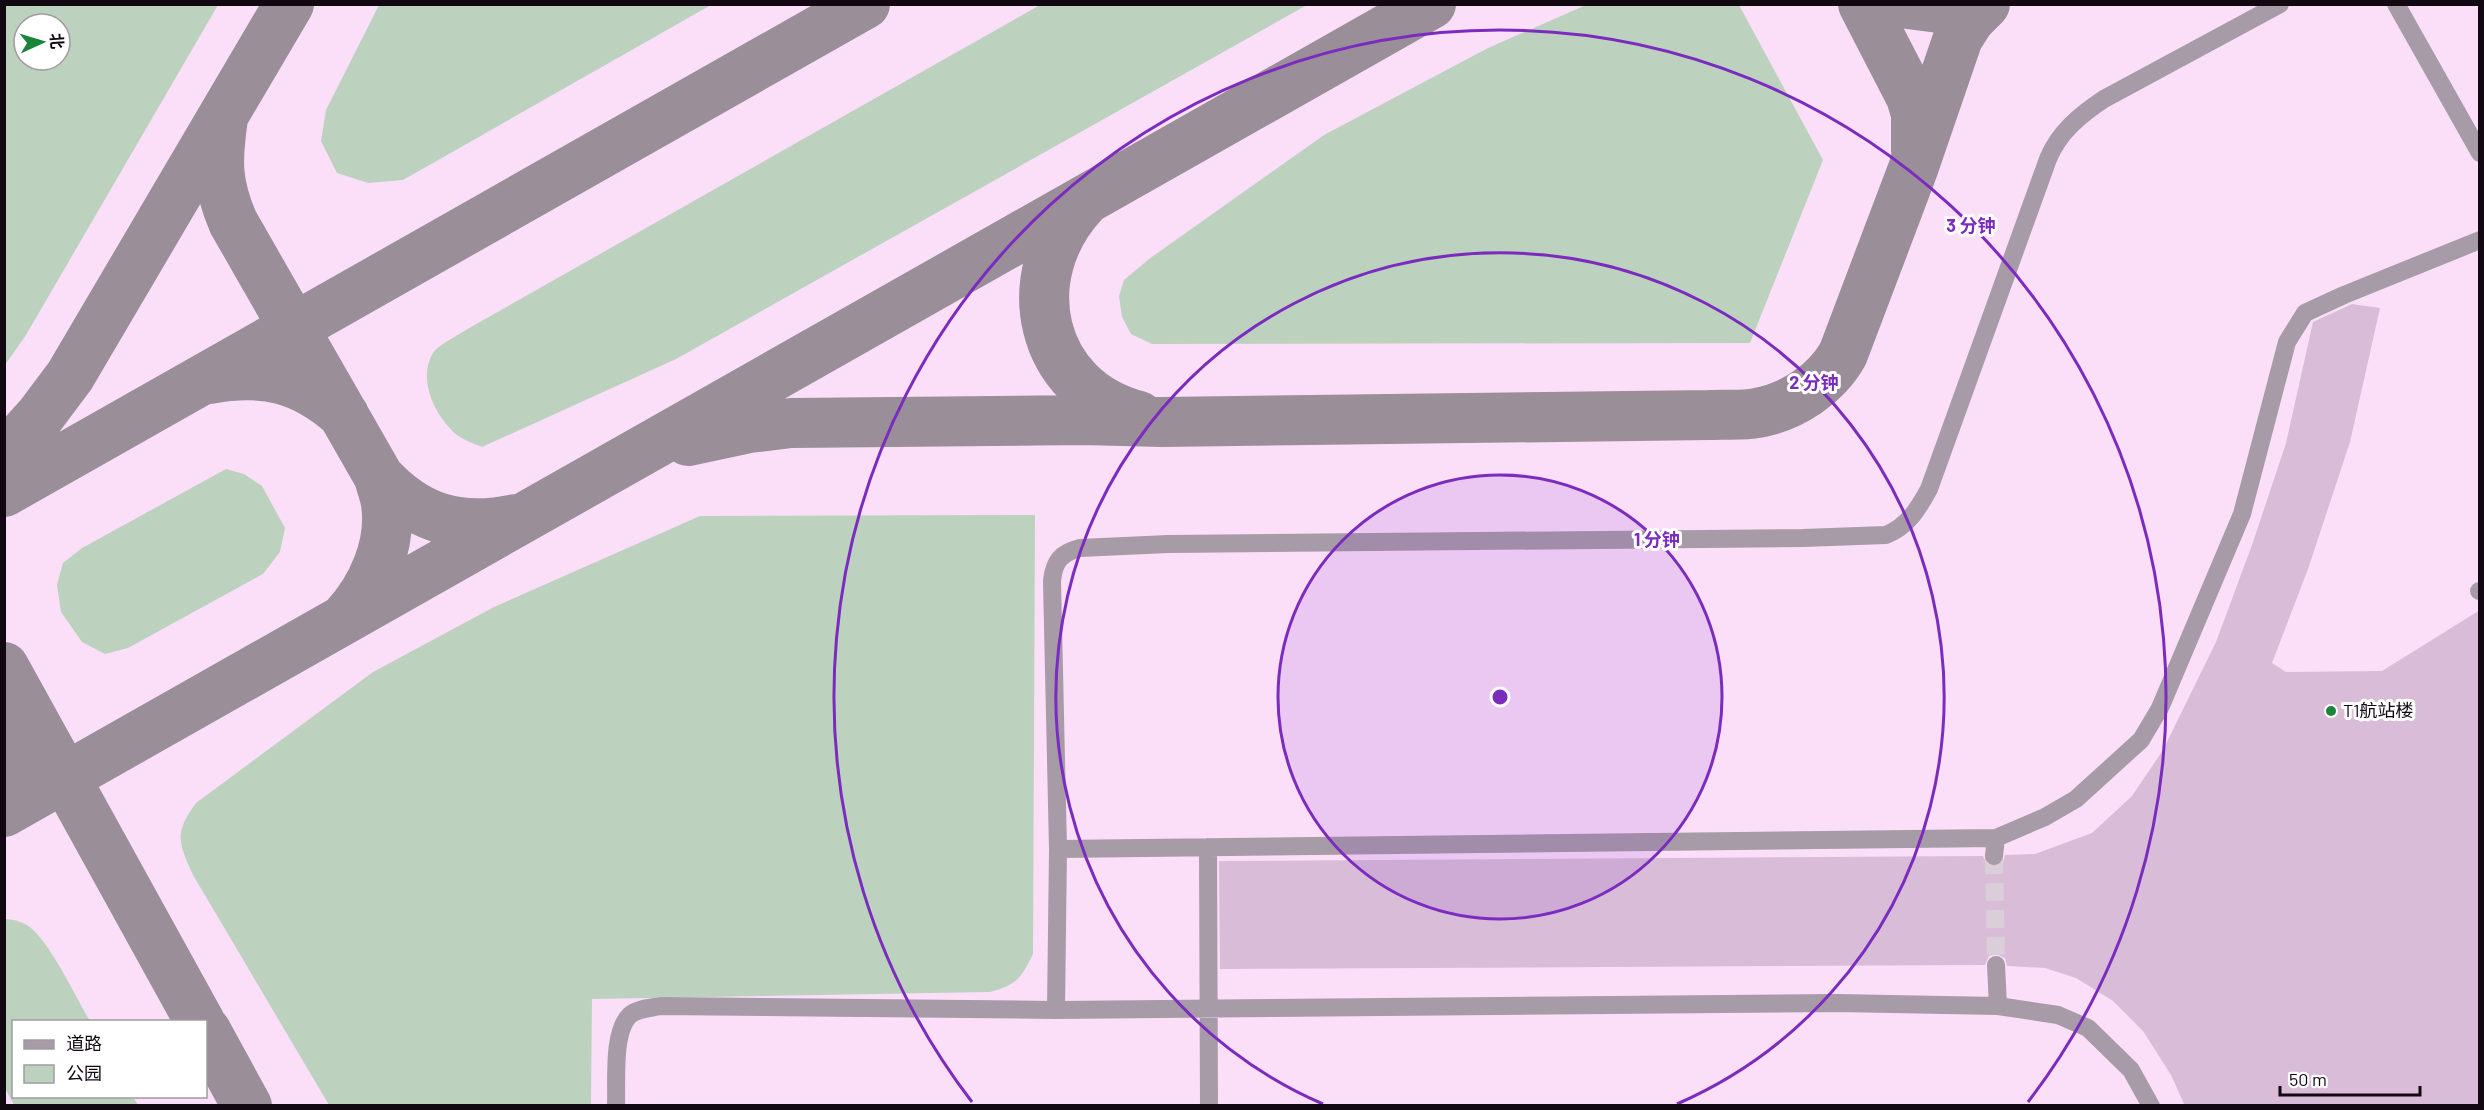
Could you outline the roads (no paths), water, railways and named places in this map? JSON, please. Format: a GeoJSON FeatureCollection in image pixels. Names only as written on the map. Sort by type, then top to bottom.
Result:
{"type":"FeatureCollection","features":[{"type":"Feature","properties":{"kind":"lane"},"geometry":{"type":"LineString","coordinates":[[1056,1010],[1058,849],[1052,581],[1053,568],[1058,558],[1066,551],[1080,548],[1168,544],[1803,538],[1886,535],[1898,530],[1919,507],[1929,489],[2048,159],[2061,136],[2085,111],[2104,99],[2280,4]]}},
{"type":"Feature","properties":{"kind":"lane"},"geometry":{"type":"LineString","coordinates":[[2396,4],[2480,153]]}},
{"type":"Feature","properties":{"kind":"lane"},"geometry":{"type":"LineString","coordinates":[[1058,849],[1995,847],[2076,799],[2141,740],[2155,716],[2242,514],[2287,342],[2306,313],[2344,295],[2480,240]]}},
{"type":"Feature","properties":{"kind":"lane"},"geometry":{"type":"LineString","coordinates":[[1208,847],[1209,1106]]}},
{"type":"Feature","properties":{"kind":"lane"},"geometry":{"type":"LineString","coordinates":[[1996,965],[1998,1006]]}},
{"type":"Feature","properties":{"kind":"lane"},"geometry":{"type":"LineString","coordinates":[[616,1106],[617,1048],[622,1028],[630,1015],[643,1008],[673,1006],[1056,1010],[1837,1003],[1998,1006],[2058,1015],[2088,1028],[2131,1070],[2151,1106]]}},
{"type":"Feature","properties":{"kind":"tunnel"},"geometry":{"type":"LineString","coordinates":[[1994,856],[1996,965]]}},
{"type":"Feature","properties":{"kind":"place","name":"T1航站楼"},"geometry":{"type":"Point","coordinates":[2331,711]}}]}
